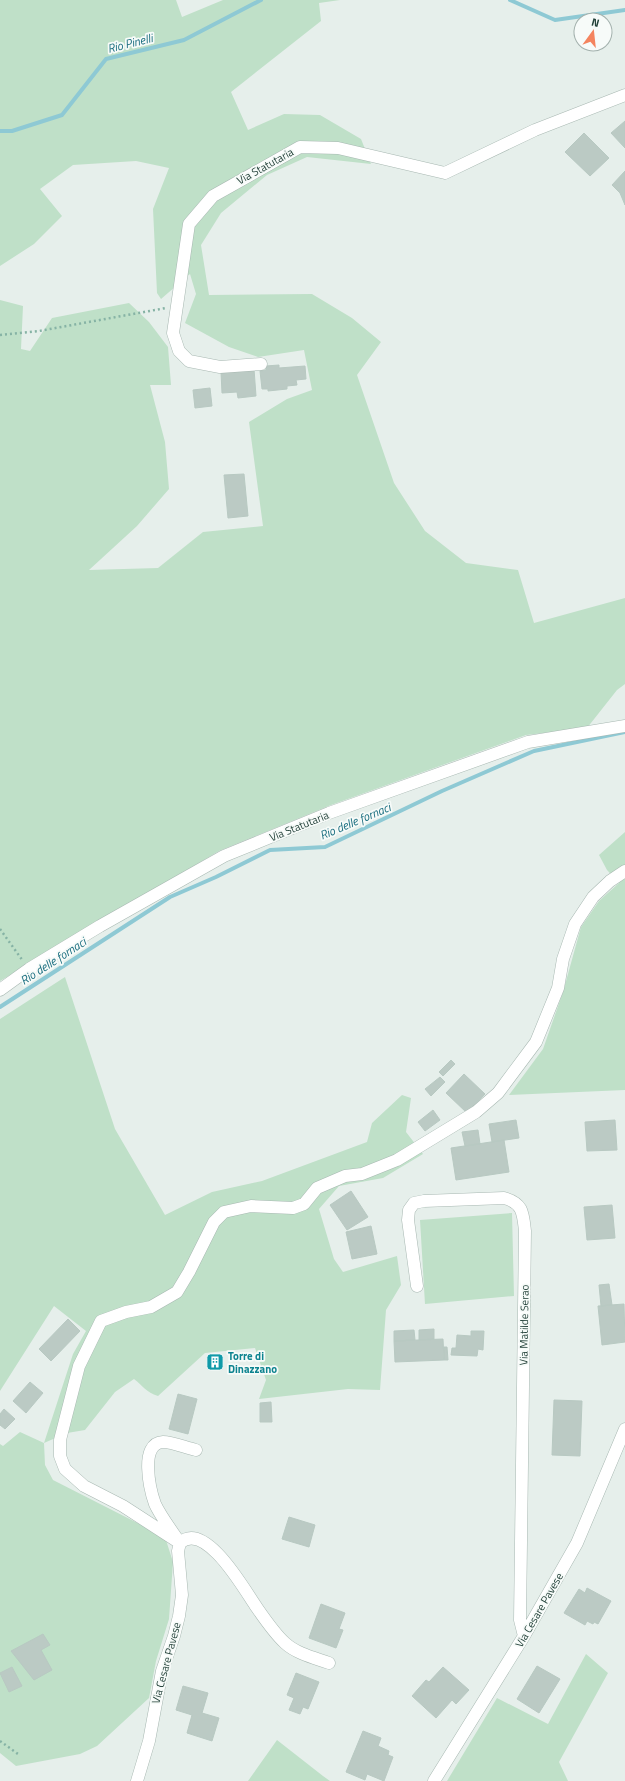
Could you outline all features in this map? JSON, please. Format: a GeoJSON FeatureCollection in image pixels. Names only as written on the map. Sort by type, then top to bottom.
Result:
{"type":"FeatureCollection","features":[{"type":"Feature","properties":{"kind":"street","name":"Via Statutaria"},"geometry":{"type":"LineString","coordinates":[[261,364],[220,367],[189,360],[179,351],[173,334],[189,224],[213,196],[300,147],[338,148],[445,173],[535,130],[625,95]]}},
{"type":"Feature","properties":{"kind":"street","name":"Via Statutaria"},"geometry":{"type":"LineString","coordinates":[[0,990],[29,969],[100,926],[224,856],[329,814],[528,742],[625,726]]}},
{"type":"Feature","properties":{"kind":"street"},"geometry":{"type":"LineString","coordinates":[[180,1543],[130,1510],[84,1486],[65,1469],[60,1456],[60,1440],[79,1366],[101,1321],[126,1312],[151,1307],[177,1292],[189,1272],[214,1222],[224,1212],[251,1206],[293,1208],[304,1204],[317,1188],[345,1176],[362,1174],[397,1160],[476,1112],[498,1093],[536,1042],[558,988],[563,959],[575,924],[593,897],[610,881],[625,871]]}},
{"type":"Feature","properties":{"kind":"street","name":"Via Matilde Serao"},"geometry":{"type":"LineString","coordinates":[[417,1286],[408,1220],[409,1210],[414,1204],[424,1201],[504,1198],[513,1201],[520,1207],[523,1215],[525,1231],[520,1620],[524,1636]]}},
{"type":"Feature","properties":{"kind":"street","name":"Via Cesare Pavese"},"geometry":{"type":"LineString","coordinates":[[434,1781],[524,1636],[577,1543],[625,1429]]}},
{"type":"Feature","properties":{"kind":"street"},"geometry":{"type":"LineString","coordinates":[[180,1543],[155,1504],[150,1478],[149,1453],[153,1447],[164,1442],[196,1450]]}},
{"type":"Feature","properties":{"kind":"street"},"geometry":{"type":"LineString","coordinates":[[180,1543],[184,1539],[194,1538],[206,1544],[230,1567],[254,1604],[285,1643],[295,1650],[330,1663]]}},
{"type":"Feature","properties":{"kind":"street","name":"Via Cesare Pavese"},"geometry":{"type":"LineString","coordinates":[[137,1781],[149,1741],[162,1671],[179,1616],[182,1594],[178,1551],[180,1543]]}},
{"type":"Feature","properties":{"kind":"path"},"geometry":{"type":"LineString","coordinates":[[0,335],[39,331],[178,306]]}},
{"type":"Feature","properties":{"kind":"path"},"geometry":{"type":"LineString","coordinates":[[0,929],[29,969]]}},
{"type":"Feature","properties":{"kind":"path"},"geometry":{"type":"LineString","coordinates":[[0,1741],[18,1754]]}},
{"type":"Feature","properties":{"kind":"green space"},"geometry":{"type":"Polygon","coordinates":[[[0,0],[176,0],[182,17],[223,0],[340,0],[319,3],[321,21],[231,92],[248,130],[284,114],[320,115],[361,139],[371,164],[307,157],[267,175],[221,213],[201,245],[209,295],[312,294],[352,318],[381,342],[357,375],[394,483],[425,531],[466,563],[518,570],[534,623],[625,598],[625,684],[617,690],[587,728],[526,735],[331,805],[219,851],[0,981],[0,300],[23,306],[21,349],[30,351],[52,318],[129,303],[149,322],[168,347],[171,385],[150,385],[165,442],[169,489],[137,526],[89,570],[158,568],[203,532],[263,526],[249,422],[287,399],[312,390],[304,350],[258,357],[229,347],[185,323],[196,294],[190,274],[161,299],[157,293],[153,209],[169,168],[136,161],[73,165],[40,189],[62,216],[34,244],[0,266],[0,0]]]}},
{"type":"Feature","properties":{"kind":"green space"},"geometry":{"type":"Polygon","coordinates":[[[625,832],[625,1090],[509,1095],[543,1049],[563,992],[581,927],[599,901],[619,883],[607,870],[599,855],[625,832]]]}},
{"type":"Feature","properties":{"kind":"green space"},"geometry":{"type":"Polygon","coordinates":[[[65,977],[115,1129],[165,1215],[212,1192],[262,1181],[367,1142],[372,1123],[402,1095],[411,1098],[406,1132],[423,1154],[383,1178],[339,1186],[319,1209],[334,1259],[343,1272],[397,1256],[401,1285],[386,1310],[380,1390],[348,1389],[259,1399],[266,1380],[255,1348],[205,1353],[158,1396],[148,1391],[134,1379],[115,1392],[85,1430],[67,1433],[44,1443],[73,1354],[86,1331],[54,1306],[0,1391],[0,1019],[65,977]]]}},
{"type":"Feature","properties":{"kind":"green space"},"geometry":{"type":"Polygon","coordinates":[[[512,1213],[514,1296],[425,1304],[420,1220],[512,1213]]]}},
{"type":"Feature","properties":{"kind":"green space"},"geometry":{"type":"Polygon","coordinates":[[[20,1432],[44,1443],[45,1465],[53,1480],[165,1537],[173,1562],[169,1619],[156,1661],[149,1698],[97,1746],[80,1754],[16,1766],[0,1753],[0,1444],[3,1446],[20,1432]]]}},
{"type":"Feature","properties":{"kind":"green space"},"geometry":{"type":"Polygon","coordinates":[[[586,1654],[608,1673],[559,1762],[568,1781],[447,1781],[497,1698],[548,1724],[586,1654]]]}},
{"type":"Feature","properties":{"kind":"green space"},"geometry":{"type":"Polygon","coordinates":[[[277,1740],[323,1776],[330,1781],[248,1781],[277,1740]]]}},
{"type":"Feature","properties":{"kind":"building"},"geometry":{"type":"Polygon","coordinates":[[[625,121],[625,148],[611,133],[625,121]]]}},
{"type":"Feature","properties":{"kind":"building"},"geometry":{"type":"Polygon","coordinates":[[[584,133],[609,158],[590,176],[565,152],[584,133]]]}},
{"type":"Feature","properties":{"kind":"building"},"geometry":{"type":"Polygon","coordinates":[[[625,171],[625,205],[620,193],[612,185],[625,171]]]}},
{"type":"Feature","properties":{"kind":"building"},"geometry":{"type":"Polygon","coordinates":[[[279,365],[279,368],[305,366],[306,379],[296,380],[297,385],[287,386],[287,389],[268,391],[268,389],[262,389],[260,371],[266,370],[266,366],[279,365]]]}},
{"type":"Feature","properties":{"kind":"building"},"geometry":{"type":"Polygon","coordinates":[[[254,369],[256,396],[238,398],[237,392],[222,393],[221,372],[254,369]]]}},
{"type":"Feature","properties":{"kind":"building"},"geometry":{"type":"Polygon","coordinates":[[[210,388],[212,406],[195,408],[193,390],[210,388]]]}},
{"type":"Feature","properties":{"kind":"building"},"geometry":{"type":"Polygon","coordinates":[[[244,474],[248,516],[228,518],[224,475],[244,474]]]}},
{"type":"Feature","properties":{"kind":"building"},"geometry":{"type":"Polygon","coordinates":[[[451,1060],[455,1064],[443,1076],[439,1072],[451,1060]]]}},
{"type":"Feature","properties":{"kind":"building"},"geometry":{"type":"Polygon","coordinates":[[[464,1074],[485,1094],[467,1113],[446,1093],[464,1074]]]}},
{"type":"Feature","properties":{"kind":"building"},"geometry":{"type":"Polygon","coordinates":[[[440,1077],[445,1082],[431,1096],[425,1089],[440,1077]]]}},
{"type":"Feature","properties":{"kind":"building"},"geometry":{"type":"Polygon","coordinates":[[[433,1110],[440,1120],[425,1131],[418,1122],[433,1110]]]}},
{"type":"Feature","properties":{"kind":"building"},"geometry":{"type":"Polygon","coordinates":[[[516,1120],[519,1138],[492,1142],[489,1124],[516,1120]]]}},
{"type":"Feature","properties":{"kind":"building"},"geometry":{"type":"Polygon","coordinates":[[[615,1120],[617,1150],[587,1151],[585,1122],[615,1120]]]}},
{"type":"Feature","properties":{"kind":"building"},"geometry":{"type":"Polygon","coordinates":[[[478,1130],[480,1144],[465,1146],[462,1132],[478,1130]]]}},
{"type":"Feature","properties":{"kind":"building"},"geometry":{"type":"Polygon","coordinates":[[[504,1140],[509,1172],[456,1180],[451,1148],[504,1140]]]}},
{"type":"Feature","properties":{"kind":"building"},"geometry":{"type":"Polygon","coordinates":[[[351,1191],[368,1217],[347,1230],[330,1205],[351,1191]]]}},
{"type":"Feature","properties":{"kind":"building"},"geometry":{"type":"Polygon","coordinates":[[[612,1205],[615,1238],[587,1240],[584,1207],[612,1205]]]}},
{"type":"Feature","properties":{"kind":"building"},"geometry":{"type":"Polygon","coordinates":[[[371,1226],[377,1254],[352,1259],[346,1232],[371,1226]]]}},
{"type":"Feature","properties":{"kind":"building"},"geometry":{"type":"Polygon","coordinates":[[[609,1284],[612,1305],[601,1306],[599,1285],[609,1284]]]}},
{"type":"Feature","properties":{"kind":"building"},"geometry":{"type":"Polygon","coordinates":[[[624,1304],[625,1342],[602,1345],[598,1306],[624,1304]]]}},
{"type":"Feature","properties":{"kind":"building"},"geometry":{"type":"Polygon","coordinates":[[[68,1319],[80,1331],[51,1361],[39,1349],[68,1319]]]}},
{"type":"Feature","properties":{"kind":"building"},"geometry":{"type":"Polygon","coordinates":[[[434,1329],[434,1339],[419,1340],[419,1330],[434,1329]]]}},
{"type":"Feature","properties":{"kind":"building"},"geometry":{"type":"Polygon","coordinates":[[[414,1330],[415,1340],[394,1341],[394,1331],[414,1330]]]}},
{"type":"Feature","properties":{"kind":"building"},"geometry":{"type":"Polygon","coordinates":[[[471,1331],[484,1331],[483,1350],[478,1349],[477,1356],[451,1355],[452,1348],[456,1348],[457,1335],[471,1336],[471,1331]]]}},
{"type":"Feature","properties":{"kind":"building"},"geometry":{"type":"Polygon","coordinates":[[[443,1339],[444,1360],[395,1362],[394,1341],[443,1339]]]}},
{"type":"Feature","properties":{"kind":"building"},"geometry":{"type":"Polygon","coordinates":[[[444,1347],[447,1347],[448,1360],[444,1360],[444,1347]]]}},
{"type":"Feature","properties":{"kind":"building","name":"Torre di Dinazzano"},"geometry":{"type":"Polygon","coordinates":[[[209,1356],[221,1357],[220,1368],[209,1368],[209,1356]]]}},
{"type":"Feature","properties":{"kind":"building"},"geometry":{"type":"Polygon","coordinates":[[[30,1382],[43,1393],[26,1413],[13,1401],[30,1382]]]}},
{"type":"Feature","properties":{"kind":"building"},"geometry":{"type":"Polygon","coordinates":[[[178,1394],[197,1399],[188,1434],[169,1429],[178,1394]]]}},
{"type":"Feature","properties":{"kind":"building"},"geometry":{"type":"Polygon","coordinates":[[[554,1400],[582,1401],[580,1456],[552,1455],[554,1400]]]}},
{"type":"Feature","properties":{"kind":"building"},"geometry":{"type":"Polygon","coordinates":[[[271,1402],[272,1422],[260,1422],[260,1403],[271,1402]]]}},
{"type":"Feature","properties":{"kind":"building"},"geometry":{"type":"Polygon","coordinates":[[[4,1409],[15,1419],[5,1429],[0,1425],[0,1414],[4,1409]]]}},
{"type":"Feature","properties":{"kind":"building"},"geometry":{"type":"Polygon","coordinates":[[[289,1517],[315,1525],[309,1547],[282,1539],[289,1517]]]}},
{"type":"Feature","properties":{"kind":"building"},"geometry":{"type":"Polygon","coordinates":[[[587,1588],[611,1601],[598,1624],[594,1622],[593,1624],[587,1621],[585,1625],[564,1613],[579,1589],[585,1593],[587,1588]]]}},
{"type":"Feature","properties":{"kind":"building"},"geometry":{"type":"Polygon","coordinates":[[[321,1604],[345,1613],[339,1629],[343,1630],[336,1648],[309,1638],[321,1604]]]}},
{"type":"Feature","properties":{"kind":"building"},"geometry":{"type":"Polygon","coordinates":[[[43,1634],[50,1645],[41,1650],[52,1670],[34,1680],[11,1651],[43,1634]]]}},
{"type":"Feature","properties":{"kind":"building"},"geometry":{"type":"Polygon","coordinates":[[[537,1666],[560,1679],[539,1713],[517,1699],[537,1666]]]}},
{"type":"Feature","properties":{"kind":"building"},"geometry":{"type":"Polygon","coordinates":[[[12,1667],[22,1686],[9,1692],[0,1673],[12,1667]]]}},
{"type":"Feature","properties":{"kind":"building"},"geometry":{"type":"Polygon","coordinates":[[[443,1667],[469,1690],[456,1704],[452,1700],[436,1718],[412,1696],[426,1680],[429,1682],[443,1667]]]}},
{"type":"Feature","properties":{"kind":"building"},"geometry":{"type":"Polygon","coordinates":[[[296,1673],[319,1682],[308,1709],[303,1707],[300,1714],[289,1710],[294,1698],[287,1695],[296,1673]]]}},
{"type":"Feature","properties":{"kind":"building"},"geometry":{"type":"Polygon","coordinates":[[[183,1686],[208,1693],[202,1713],[219,1718],[212,1741],[187,1733],[192,1715],[176,1710],[183,1686]]]}},
{"type":"Feature","properties":{"kind":"building"},"geometry":{"type":"Polygon","coordinates":[[[363,1731],[381,1738],[378,1746],[389,1751],[388,1755],[393,1757],[384,1781],[367,1774],[365,1780],[346,1772],[363,1731]]]}},
{"type":"Feature","properties":{"kind":"waterway","name":"Rio Pinelli"},"geometry":{"type":"LineString","coordinates":[[0,131],[12,131],[62,115],[106,59],[184,40],[261,0]]}},
{"type":"Feature","properties":{"kind":"waterway","name":"Rio Pinelli"},"geometry":{"type":"LineString","coordinates":[[510,0],[555,20],[625,10]]}},
{"type":"Feature","properties":{"kind":"waterway","name":"Rio delle fornaci"},"geometry":{"type":"LineString","coordinates":[[0,1007],[170,897],[216,877],[270,850],[325,847],[442,791],[534,751],[625,732]]}},
{"type":"Feature","properties":{"kind":"place","name":"Torre di Dinazzano"},"geometry":{"type":"Point","coordinates":[215,1362]}}]}
